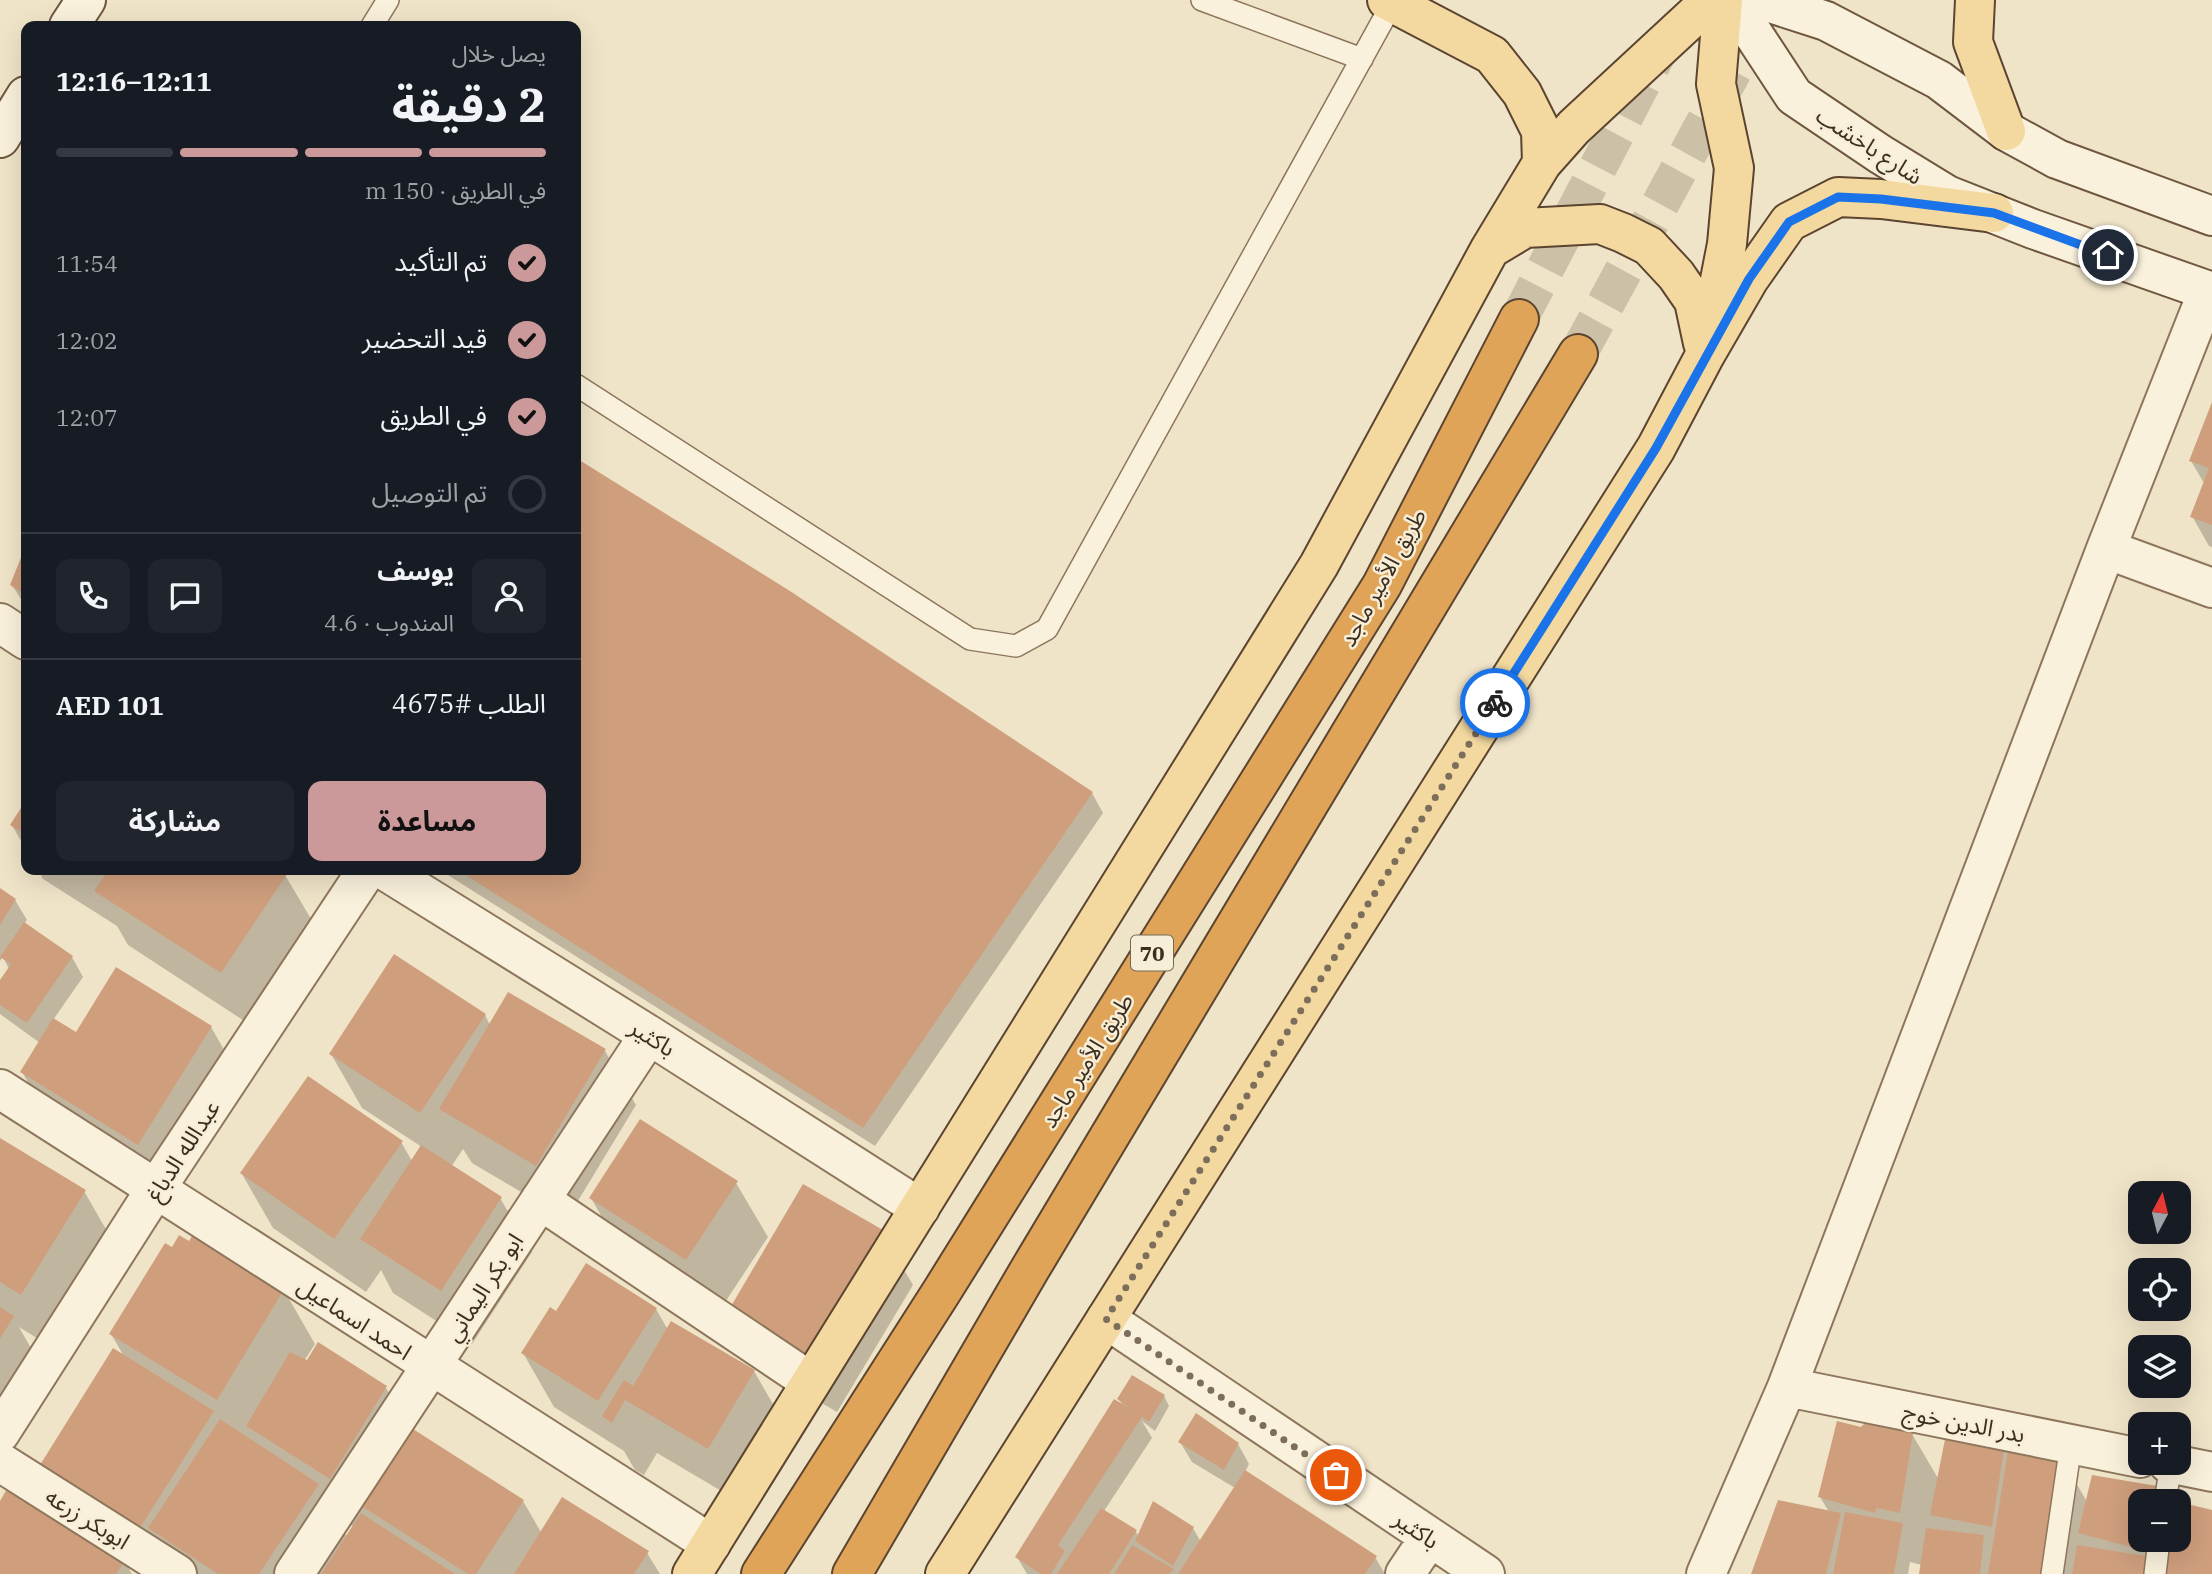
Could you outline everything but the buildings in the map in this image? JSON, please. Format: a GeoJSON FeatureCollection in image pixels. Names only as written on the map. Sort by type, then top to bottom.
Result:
{"type":"FeatureCollection","features":[{"type":"Feature","properties":{"kind":"highway","name":"طريق الأمير ماجد"},"geometry":{"type":"LineString","coordinates":[[761,1574],[942,1291],[1375,597],[1519,319]]}},
{"type":"Feature","properties":{"kind":"highway","name":"70"},"geometry":{"type":"LineString","coordinates":[[852,1574],[1030,1269],[1578,354]]}},
{"type":"Feature","properties":{"kind":"main road"},"geometry":{"type":"LineString","coordinates":[[702,1559],[1319,565],[1490,249],[1542,163],[1574,127],[1712,0]]}},
{"type":"Feature","properties":{"kind":"main road"},"geometry":{"type":"LineString","coordinates":[[1705,355],[1727,244],[1734,168],[1716,84],[1723,0]]}},
{"type":"Feature","properties":{"kind":"main road"},"geometry":{"type":"LineString","coordinates":[[1975,0],[1973,42],[2006,131]]}},
{"type":"Feature","properties":{"kind":"main road"},"geometry":{"type":"LineString","coordinates":[[1390,1],[1492,55],[1522,93],[1541,131],[1542,163]]}},
{"type":"Feature","properties":{"kind":"main road"},"geometry":{"type":"LineString","coordinates":[[945,1574],[1656,448],[1749,279],[1789,222],[1838,197],[1881,199],[1994,213]]}},
{"type":"Feature","properties":{"kind":"main road"},"geometry":{"type":"LineString","coordinates":[[1490,249],[1524,228],[1600,224],[1623,233],[1649,246],[1676,275],[1694,301],[1705,355]]}},
{"type":"Feature","properties":{"kind":"street"},"geometry":{"type":"LineString","coordinates":[[72,21],[86,0]]}},
{"type":"Feature","properties":{"kind":"street","name":"شارع باخشب"},"geometry":{"type":"LineString","coordinates":[[1731,0],[1794,96],[1880,154],[1948,195],[2210,292]]}},
{"type":"Feature","properties":{"kind":"street"},"geometry":{"type":"LineString","coordinates":[[1761,0],[1826,20],[1939,80],[2006,131],[2057,159],[2212,216]]}},
{"type":"Feature","properties":{"kind":"street"},"geometry":{"type":"LineString","coordinates":[[0,138],[21,104]]}},
{"type":"Feature","properties":{"kind":"street"},"geometry":{"type":"LineString","coordinates":[[1706,1574],[1787,1387],[2106,549],[2210,292]]}},
{"type":"Feature","properties":{"kind":"street"},"geometry":{"type":"LineString","coordinates":[[2106,549],[2212,588]]}},
{"type":"Feature","properties":{"kind":"street"},"geometry":{"type":"LineString","coordinates":[[0,623],[21,637]]}},
{"type":"Feature","properties":{"kind":"street","name":"عبدالله الدباغ"},"geometry":{"type":"LineString","coordinates":[[0,1433],[155,1190],[364,875]]}},
{"type":"Feature","properties":{"kind":"street","name":"باكثير"},"geometry":{"type":"LineString","coordinates":[[392,875],[920,1208]]}},
{"type":"Feature","properties":{"kind":"street","name":"ابو بكر اليماني"},"geometry":{"type":"LineString","coordinates":[[294,1574],[649,1035]]}},
{"type":"Feature","properties":{"kind":"street","name":"احمد اسماعيل"},"geometry":{"type":"LineString","coordinates":[[0,1089],[431,1366],[702,1559]]}},
{"type":"Feature","properties":{"kind":"street"},"geometry":{"type":"LineString","coordinates":[[540,1200],[811,1382]]}},
{"type":"Feature","properties":{"kind":"street","name":"باكثير"},"geometry":{"type":"LineString","coordinates":[[1106,1319],[1485,1574]]}},
{"type":"Feature","properties":{"kind":"street","name":"بدر الدين خوج"},"geometry":{"type":"LineString","coordinates":[[1787,1387],[2128,1456]]}},
{"type":"Feature","properties":{"kind":"street","name":"ابوبكر زرعه"},"geometry":{"type":"LineString","coordinates":[[0,1462],[177,1574]]}},
{"type":"Feature","properties":{"kind":"street"},"geometry":{"type":"LineString","coordinates":[[2191,1468],[2212,1472]]}},
{"type":"Feature","properties":{"kind":"street"},"geometry":{"type":"LineString","coordinates":[[1405,1574],[1429,1538]]}},
{"type":"Feature","properties":{"kind":"lane"},"geometry":{"type":"LineString","coordinates":[[375,21],[388,0]]}},
{"type":"Feature","properties":{"kind":"lane"},"geometry":{"type":"LineString","coordinates":[[1202,0],[1362,59]]}},
{"type":"Feature","properties":{"kind":"lane"},"geometry":{"type":"LineString","coordinates":[[581,389],[970,639],[1016,646],[1047,629],[1362,59],[1390,1]]}},
{"type":"Feature","properties":{"kind":"lane"},"geometry":{"type":"LineString","coordinates":[[2052,1574],[2071,1444]]}},
{"type":"Feature","properties":{"kind":"lane"},"geometry":{"type":"LineString","coordinates":[[2155,1574],[2158,1552]]}},
{"type":"Feature","properties":{"kind":"tunnel"},"geometry":{"type":"LineString","coordinates":[[1578,354],[1767,9]]}},
{"type":"Feature","properties":{"kind":"tunnel"},"geometry":{"type":"LineString","coordinates":[[1519,319],[1658,52]]}},
{"type":"Feature","properties":{"kind":"way so far"},"geometry":{"type":"LineString","coordinates":[[1336,1475],[1106,1319],[1495,703]]}},
{"type":"Feature","properties":{"kind":"route"},"geometry":{"type":"LineString","coordinates":[[1495,703],[1656,448],[1749,279],[1789,222],[1838,197],[1881,199],[1994,213],[2108,255]]}}]}
